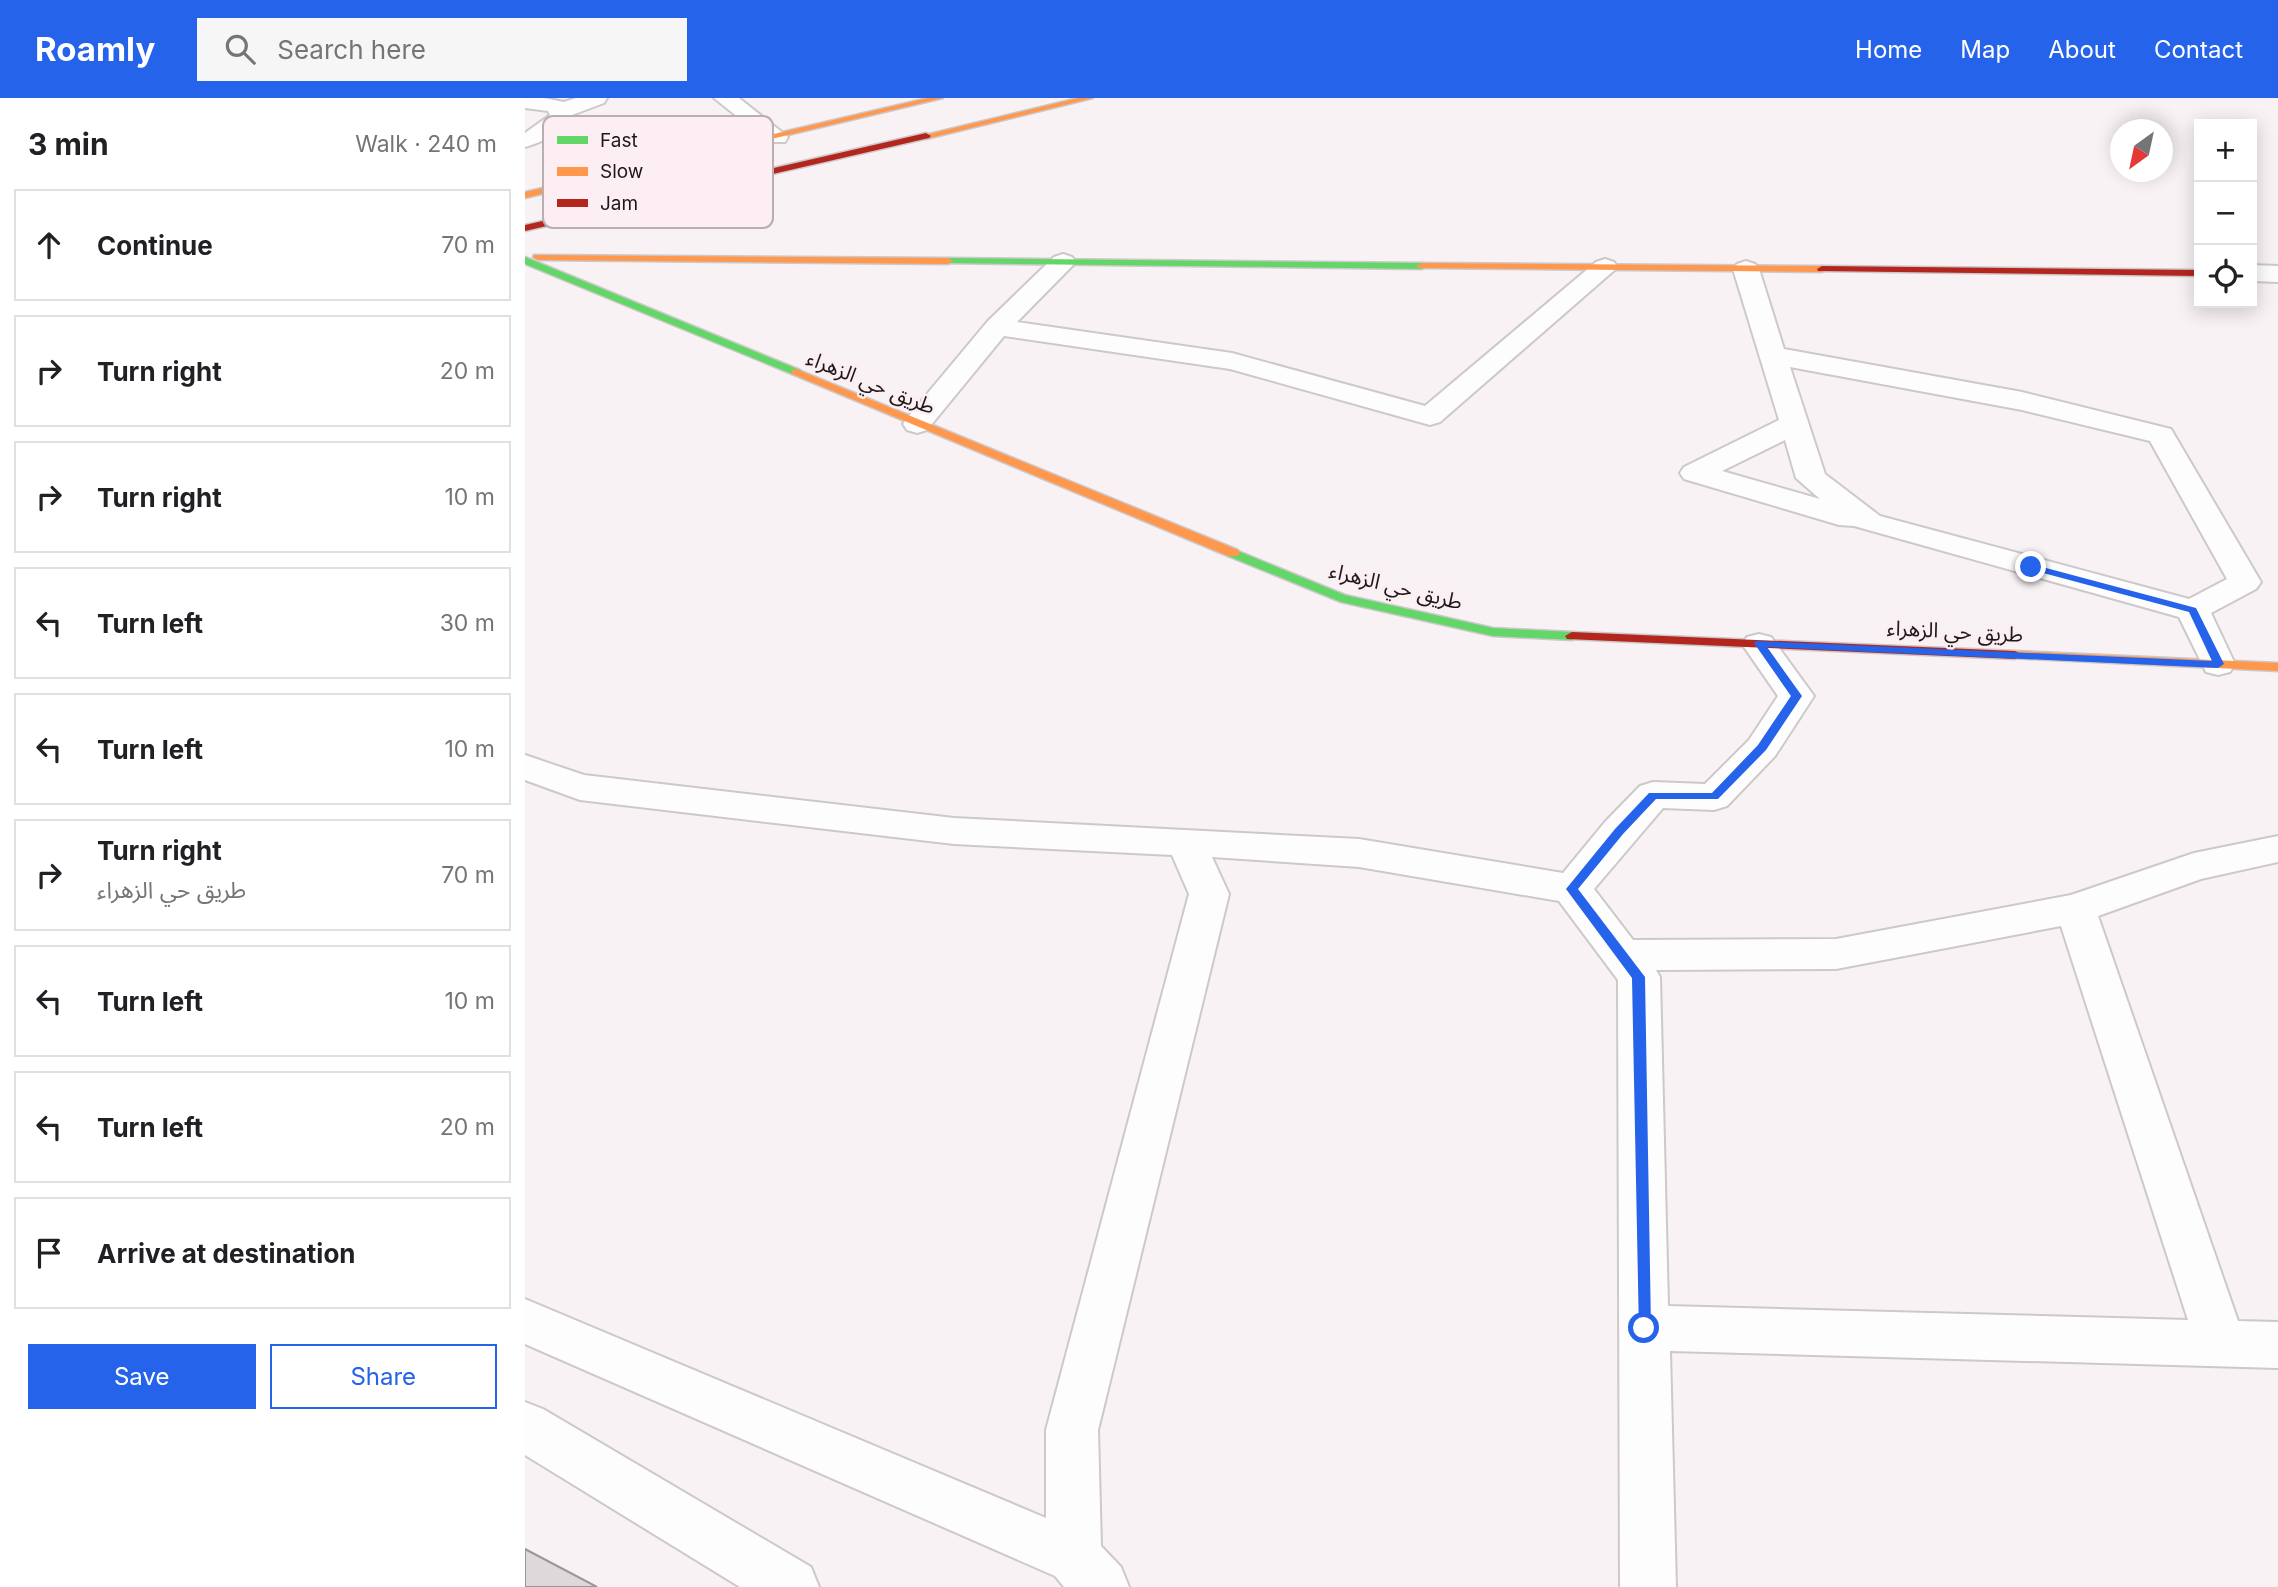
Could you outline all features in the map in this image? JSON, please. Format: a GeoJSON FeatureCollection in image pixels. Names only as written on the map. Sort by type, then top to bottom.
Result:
{"type":"FeatureCollection","features":[{"type":"Feature","properties":{"kind":"street"},"geometry":{"type":"LineString","coordinates":[[559,112],[597,98]]}},
{"type":"Feature","properties":{"kind":"street"},"geometry":{"type":"LineString","coordinates":[[725,98],[749,116]]}},
{"type":"Feature","properties":{"kind":"street"},"geometry":{"type":"LineString","coordinates":[[773,138],[939,98]]}},
{"type":"Feature","properties":{"kind":"street"},"geometry":{"type":"LineString","coordinates":[[773,171],[1089,98]]}},
{"type":"Feature","properties":{"kind":"street"},"geometry":{"type":"LineString","coordinates":[[525,102],[556,106],[562,116]]}},
{"type":"Feature","properties":{"kind":"street"},"geometry":{"type":"LineString","coordinates":[[525,140],[543,130]]}},
{"type":"Feature","properties":{"kind":"street"},"geometry":{"type":"LineString","coordinates":[[773,134],[777,137]]}},
{"type":"Feature","properties":{"kind":"street"},"geometry":{"type":"LineString","coordinates":[[525,195],[543,191]]}},
{"type":"Feature","properties":{"kind":"street"},"geometry":{"type":"LineString","coordinates":[[525,228],[543,224]]}},
{"type":"Feature","properties":{"kind":"street"},"geometry":{"type":"LineString","coordinates":[[525,259],[2194,273]]}},
{"type":"Feature","properties":{"kind":"street","name":"طريق حي الزهراء"},"geometry":{"type":"LineString","coordinates":[[525,259],[1341,598],[1493,632],[2278,667]]}},
{"type":"Feature","properties":{"kind":"street"},"geometry":{"type":"LineString","coordinates":[[917,424],[997,327],[1063,262]]}},
{"type":"Feature","properties":{"kind":"street"},"geometry":{"type":"LineString","coordinates":[[997,327],[1232,361],[1430,416],[1605,267]]}},
{"type":"Feature","properties":{"kind":"street"},"geometry":{"type":"LineString","coordinates":[[1746,269],[1811,478],[1869,523]]}},
{"type":"Feature","properties":{"kind":"street"},"geometry":{"type":"LineString","coordinates":[[2257,274],[2278,274]]}},
{"type":"Feature","properties":{"kind":"street"},"geometry":{"type":"LineString","coordinates":[[1772,355],[2022,401],[2161,435],[2245,582],[2193,610],[1695,473],[1794,424]]}},
{"type":"Feature","properties":{"kind":"street"},"geometry":{"type":"LineString","coordinates":[[2193,610],[2218,664]]}},
{"type":"Feature","properties":{"kind":"street"},"geometry":{"type":"LineString","coordinates":[[1572,889],[1619,831],[1653,795],[1714,797],[1762,748],[1796,696],[1759,643]]}},
{"type":"Feature","properties":{"kind":"street"},"geometry":{"type":"LineString","coordinates":[[525,767],[580,787],[954,831],[1359,853],[1572,889],[1639,977],[1648,1587]]}},
{"type":"Feature","properties":{"kind":"street"},"geometry":{"type":"LineString","coordinates":[[1088,1572],[1072,1430],[1209,894],[1186,842]]}},
{"type":"Feature","properties":{"kind":"street"},"geometry":{"type":"LineString","coordinates":[[1621,955],[1836,954],[2075,909],[2194,867],[2278,849]]}},
{"type":"Feature","properties":{"kind":"street"},"geometry":{"type":"LineString","coordinates":[[2075,909],[2220,1343]]}},
{"type":"Feature","properties":{"kind":"street"},"geometry":{"type":"LineString","coordinates":[[525,1321],[1088,1572]]}},
{"type":"Feature","properties":{"kind":"street"},"geometry":{"type":"LineString","coordinates":[[1644,1328],[2278,1345]]}},
{"type":"Feature","properties":{"kind":"street"},"geometry":{"type":"LineString","coordinates":[[525,1426],[791,1587]]}},
{"type":"Feature","properties":{"kind":"building"},"geometry":{"type":"Polygon","coordinates":[[[525,1549],[597,1587],[525,1587],[525,1549]]]}},
{"type":"Feature","properties":{"kind":"traffic: fast"},"geometry":{"type":"LineString","coordinates":[[525,260],[796,372]]}},
{"type":"Feature","properties":{"kind":"traffic: fast"},"geometry":{"type":"LineString","coordinates":[[948,261],[1422,266]]}},
{"type":"Feature","properties":{"kind":"traffic: fast"},"geometry":{"type":"LineString","coordinates":[[1233,553],[1341,598],[1493,632],[1572,636]]}},
{"type":"Feature","properties":{"kind":"traffic: slow"},"geometry":{"type":"LineString","coordinates":[[773,137],[939,98]]}},
{"type":"Feature","properties":{"kind":"traffic: slow"},"geometry":{"type":"LineString","coordinates":[[926,136],[1089,98]]}},
{"type":"Feature","properties":{"kind":"traffic: slow"},"geometry":{"type":"LineString","coordinates":[[525,195],[543,191]]}},
{"type":"Feature","properties":{"kind":"traffic: slow"},"geometry":{"type":"LineString","coordinates":[[538,257],[948,261]]}},
{"type":"Feature","properties":{"kind":"traffic: slow"},"geometry":{"type":"LineString","coordinates":[[1422,266],[1822,269]]}},
{"type":"Feature","properties":{"kind":"traffic: slow"},"geometry":{"type":"LineString","coordinates":[[796,372],[1233,553]]}},
{"type":"Feature","properties":{"kind":"traffic: slow"},"geometry":{"type":"LineString","coordinates":[[2015,655],[2278,667]]}},
{"type":"Feature","properties":{"kind":"traffic: jam"},"geometry":{"type":"LineString","coordinates":[[773,171],[926,136]]}},
{"type":"Feature","properties":{"kind":"traffic: jam"},"geometry":{"type":"LineString","coordinates":[[525,228],[543,224]]}},
{"type":"Feature","properties":{"kind":"traffic: jam"},"geometry":{"type":"LineString","coordinates":[[1822,269],[2194,273]]}},
{"type":"Feature","properties":{"kind":"traffic: jam"},"geometry":{"type":"LineString","coordinates":[[1572,636],[2015,655]]}},
{"type":"Feature","properties":{"kind":"route"},"geometry":{"type":"LineString","coordinates":[[1644,1328],[1639,977],[1572,889],[1619,831],[1653,795],[1714,797],[1762,748],[1796,696],[1759,643],[2218,664],[2193,610],[2031,567]]}}]}
